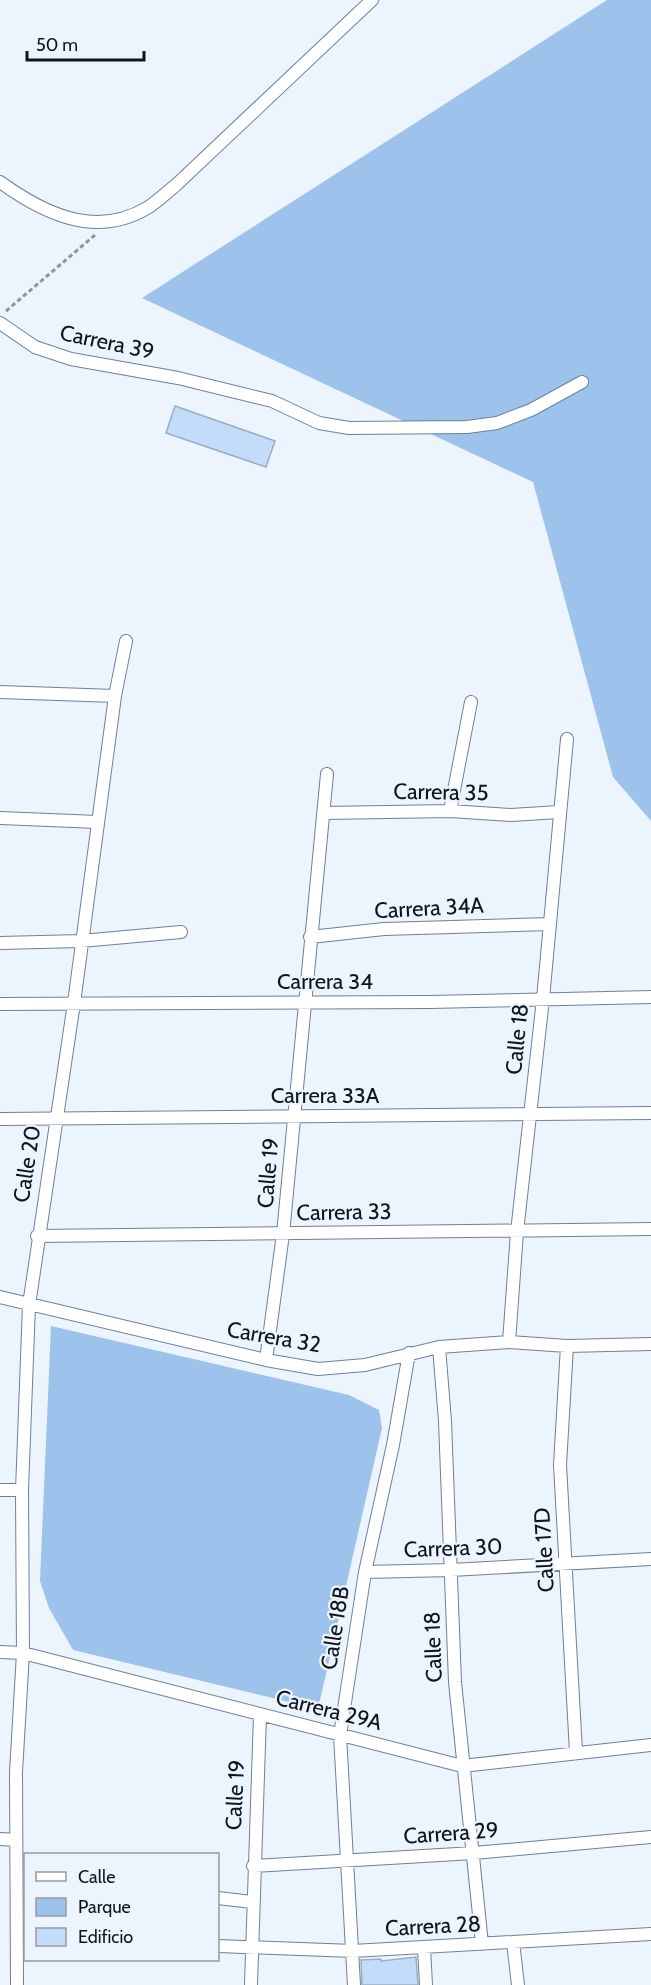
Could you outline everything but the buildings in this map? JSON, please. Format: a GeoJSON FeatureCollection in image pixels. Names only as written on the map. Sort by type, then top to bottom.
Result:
{"type":"FeatureCollection","features":[{"type":"Feature","properties":{"kind":"street"},"geometry":{"type":"LineString","coordinates":[[0,182],[48,211],[83,223],[113,220],[147,209],[176,185],[372,0]]}},
{"type":"Feature","properties":{"kind":"street","name":"Carrera 39"},"geometry":{"type":"LineString","coordinates":[[0,323],[35,347],[71,359],[178,378],[272,401],[319,423],[349,428],[467,427],[497,423],[531,410],[582,382]]}},
{"type":"Feature","properties":{"kind":"street","name":"Calle 20"},"geometry":{"type":"LineString","coordinates":[[18,1985],[20,1885],[16,1840],[23,1653],[21,1490],[29,1305],[37,1236],[74,1003],[115,696],[126,641]]}},
{"type":"Feature","properties":{"kind":"street"},"geometry":{"type":"LineString","coordinates":[[0,692],[115,696]]}},
{"type":"Feature","properties":{"kind":"street"},"geometry":{"type":"LineString","coordinates":[[450,811],[471,702]]}},
{"type":"Feature","properties":{"kind":"street","name":"Calle 18"},"geometry":{"type":"LineString","coordinates":[[508,1342],[567,740]]}},
{"type":"Feature","properties":{"kind":"street","name":"Calle 19"},"geometry":{"type":"LineString","coordinates":[[266,1360],[283,1234],[327,774]]}},
{"type":"Feature","properties":{"kind":"street","name":"Carrera 35"},"geometry":{"type":"LineString","coordinates":[[323,813],[450,811],[511,815],[559,812]]}},
{"type":"Feature","properties":{"kind":"street"},"geometry":{"type":"LineString","coordinates":[[0,818],[98,822]]}},
{"type":"Feature","properties":{"kind":"street","name":"Carrera 34A"},"geometry":{"type":"LineString","coordinates":[[310,937],[384,930],[549,924]]}},
{"type":"Feature","properties":{"kind":"street"},"geometry":{"type":"LineString","coordinates":[[0,943],[81,941],[181,932]]}},
{"type":"Feature","properties":{"kind":"street","name":"Carrera 34"},"geometry":{"type":"LineString","coordinates":[[0,1004],[651,997]]}},
{"type":"Feature","properties":{"kind":"street","name":"Carrera 33A"},"geometry":{"type":"LineString","coordinates":[[0,1119],[530,1116],[651,1113]]}},
{"type":"Feature","properties":{"kind":"street","name":"Carrera 33"},"geometry":{"type":"LineString","coordinates":[[37,1236],[651,1229]]}},
{"type":"Feature","properties":{"kind":"street","name":"Carrera 32"},"geometry":{"type":"LineString","coordinates":[[0,1297],[266,1360],[318,1369],[365,1365],[440,1347],[508,1342],[567,1346],[651,1344]]}},
{"type":"Feature","properties":{"kind":"street","name":"Calle 17D"},"geometry":{"type":"LineString","coordinates":[[567,1346],[560,1466],[576,1752]]}},
{"type":"Feature","properties":{"kind":"street","name":"Calle 18"},"geometry":{"type":"LineString","coordinates":[[440,1347],[455,1682],[482,1944]]}},
{"type":"Feature","properties":{"kind":"street","name":"Calle 18B"},"geometry":{"type":"LineString","coordinates":[[354,1985],[340,1734],[365,1572],[393,1445],[409,1353]]}},
{"type":"Feature","properties":{"kind":"street"},"geometry":{"type":"LineString","coordinates":[[0,1490],[21,1490]]}},
{"type":"Feature","properties":{"kind":"street","name":"Carrera 30"},"geometry":{"type":"LineString","coordinates":[[365,1572],[451,1570],[651,1559]]}},
{"type":"Feature","properties":{"kind":"street","name":"Carrera 29A"},"geometry":{"type":"LineString","coordinates":[[0,1652],[23,1653],[462,1766],[651,1745]]}},
{"type":"Feature","properties":{"kind":"street","name":"Calle 19"},"geometry":{"type":"LineString","coordinates":[[251,1985],[253,1866],[260,1715]]}},
{"type":"Feature","properties":{"kind":"street","name":"Carrera 29"},"geometry":{"type":"LineString","coordinates":[[253,1866],[474,1853],[651,1837]]}},
{"type":"Feature","properties":{"kind":"street"},"geometry":{"type":"LineString","coordinates":[[0,1839],[16,1840]]}},
{"type":"Feature","properties":{"kind":"street"},"geometry":{"type":"LineString","coordinates":[[219,1899],[252,1902]]}},
{"type":"Feature","properties":{"kind":"street","name":"Carrera 28"},"geometry":{"type":"LineString","coordinates":[[219,1946],[353,1951],[651,1935]]}},
{"type":"Feature","properties":{"kind":"street"},"geometry":{"type":"LineString","coordinates":[[513,1942],[518,1985]]}},
{"type":"Feature","properties":{"kind":"street"},"geometry":{"type":"LineString","coordinates":[[424,1947],[426,1985]]}},
{"type":"Feature","properties":{"kind":"path"},"geometry":{"type":"LineString","coordinates":[[0,316],[113,220]]}},
{"type":"Feature","properties":{"kind":"green space"},"geometry":{"type":"Polygon","coordinates":[[[607,0],[651,0],[651,821],[613,777],[533,482],[142,298],[607,0]]]}},
{"type":"Feature","properties":{"kind":"green space"},"geometry":{"type":"Polygon","coordinates":[[[51,1326],[349,1395],[379,1410],[382,1428],[318,1709],[73,1650],[49,1608],[40,1581],[51,1326]]]}}]}
